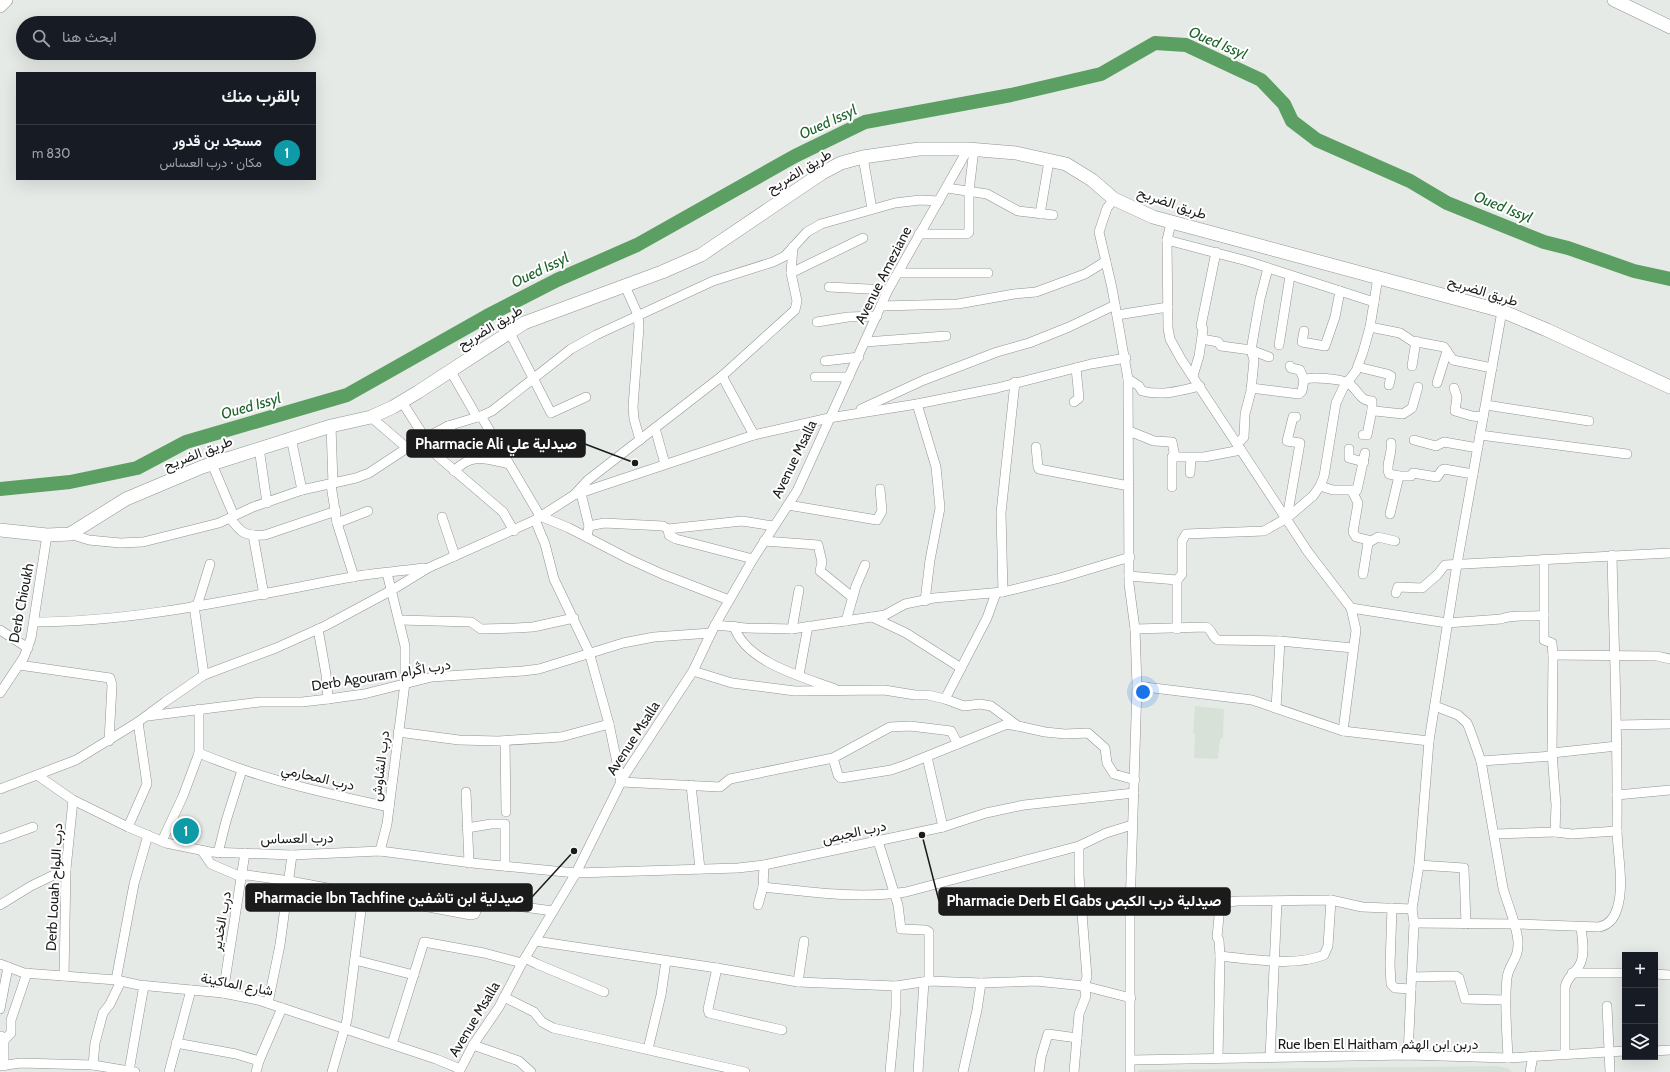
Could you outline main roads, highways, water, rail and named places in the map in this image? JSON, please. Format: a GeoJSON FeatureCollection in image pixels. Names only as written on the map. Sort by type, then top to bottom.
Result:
{"type":"FeatureCollection","features":[{"type":"Feature","properties":{"kind":"waterway","name":"Oued Issyl"},"geometry":{"type":"LineString","coordinates":[[0,489],[70,482],[137,468],[186,442],[347,395],[487,316],[557,280],[637,245],[795,156],[865,122],[1011,95],[1101,74],[1155,43],[1186,45],[1261,80],[1284,104],[1292,121],[1317,140],[1410,181],[1447,203],[1544,242],[1568,248],[1634,271],[1670,279]]}},
{"type":"Feature","properties":{"kind":"place","name":"Pharmacie Ali صيدلية علي"},"geometry":{"type":"Point","coordinates":[635,463]}},
{"type":"Feature","properties":{"kind":"place","name":"مسجد بن قدور"},"geometry":{"type":"Point","coordinates":[186,831]}},
{"type":"Feature","properties":{"kind":"place","name":"Pharmacie Derb El Gabs صيدلية درب الكبص"},"geometry":{"type":"Point","coordinates":[922,835]}},
{"type":"Feature","properties":{"kind":"place","name":"Pharmacie Ibn Tachfine صيدلية ابن تاشفين"},"geometry":{"type":"Point","coordinates":[574,851]}}]}
